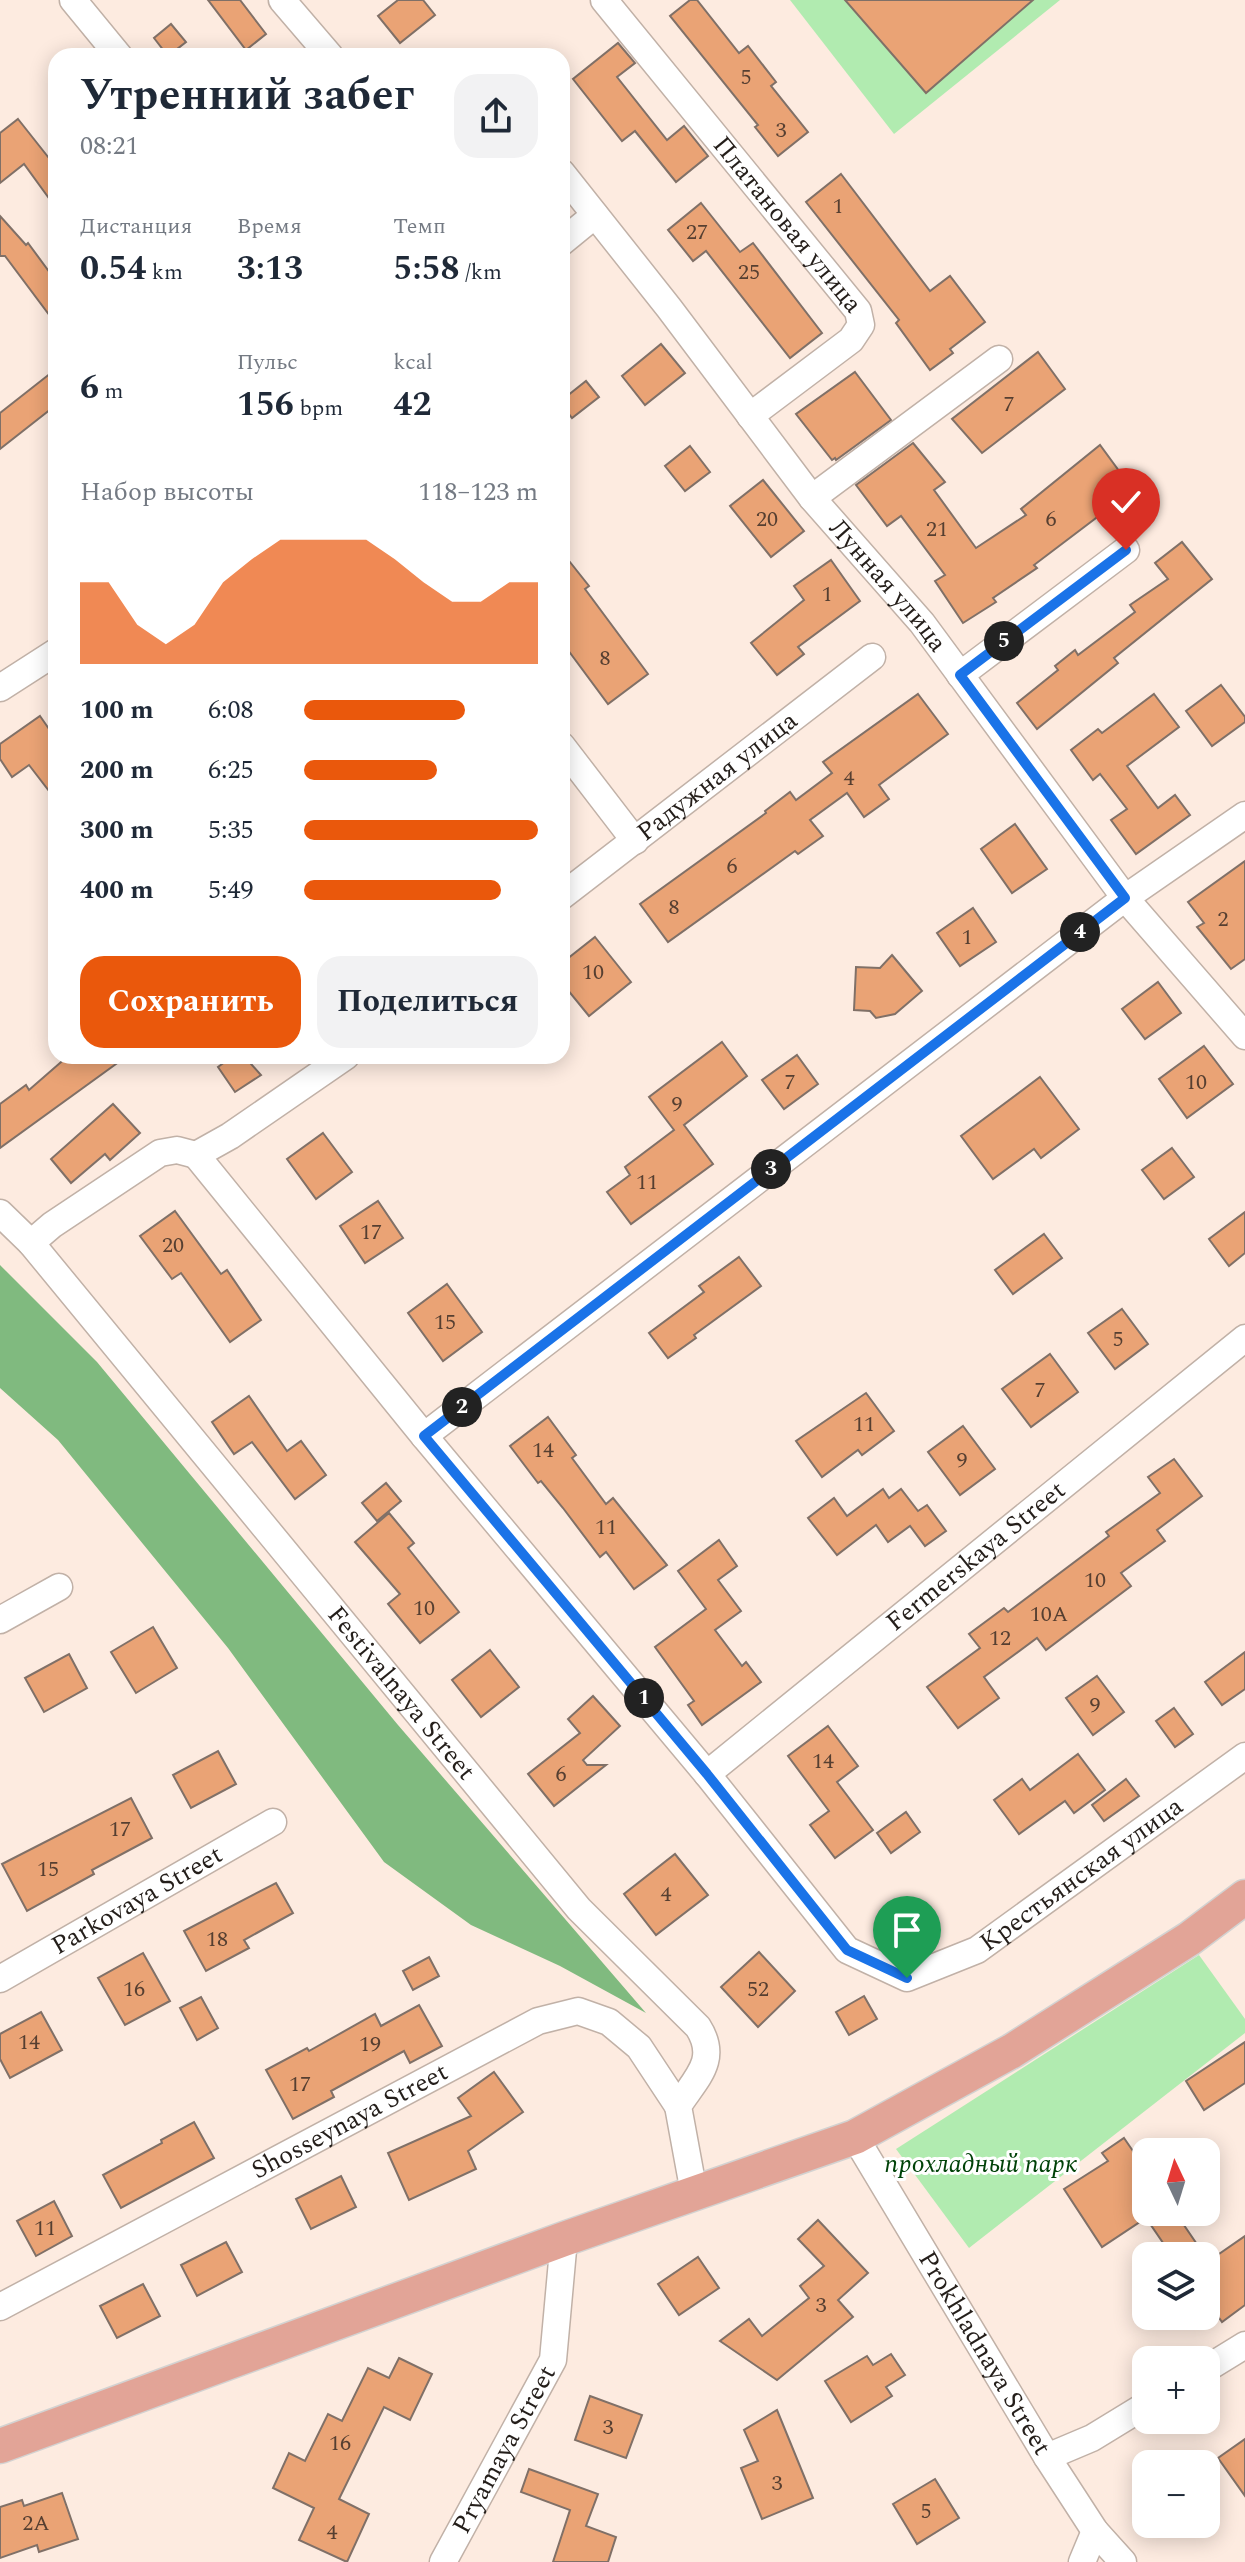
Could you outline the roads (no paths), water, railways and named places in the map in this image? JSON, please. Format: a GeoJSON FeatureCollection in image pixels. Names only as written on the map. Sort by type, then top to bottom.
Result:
{"type":"FeatureCollection","features":[{"type":"Feature","properties":{"kind":"main road"},"geometry":{"type":"LineString","coordinates":[[0,2446],[564,2239],[855,2137],[1012,2051],[1189,1939],[1245,1897]]}},
{"type":"Feature","properties":{"kind":"street"},"geometry":{"type":"LineString","coordinates":[[73,0],[112,48]]}},
{"type":"Feature","properties":{"kind":"street"},"geometry":{"type":"LineString","coordinates":[[282,0],[323,48]]}},
{"type":"Feature","properties":{"kind":"street","name":"Платановая улица"},"geometry":{"type":"LineString","coordinates":[[611,8],[858,311],[861,325],[851,340],[750,416]]}},
{"type":"Feature","properties":{"kind":"street","name":"Лунная улица"},"geometry":{"type":"LineString","coordinates":[[570,183],[812,498],[922,623],[1125,898],[1245,1036]]}},
{"type":"Feature","properties":{"kind":"street"},"geometry":{"type":"LineString","coordinates":[[570,235],[595,215]]}},
{"type":"Feature","properties":{"kind":"street"},"geometry":{"type":"LineString","coordinates":[[812,498],[999,359]]}},
{"type":"Feature","properties":{"kind":"street"},"geometry":{"type":"LineString","coordinates":[[960,675],[1126,550]]}},
{"type":"Feature","properties":{"kind":"street"},"geometry":{"type":"LineString","coordinates":[[0,688],[48,657]]}},
{"type":"Feature","properties":{"kind":"street","name":"Радужная улица"},"geometry":{"type":"LineString","coordinates":[[570,890],[872,657]]}},
{"type":"Feature","properties":{"kind":"street"},"geometry":{"type":"LineString","coordinates":[[570,756],[635,841]]}},
{"type":"Feature","properties":{"kind":"street"},"geometry":{"type":"LineString","coordinates":[[424,1436],[1125,898],[1245,815]]}},
{"type":"Feature","properties":{"kind":"street"},"geometry":{"type":"LineString","coordinates":[[196,1155],[230,1136],[334,1064]]}},
{"type":"Feature","properties":{"kind":"street"},"geometry":{"type":"LineString","coordinates":[[31,1243],[52,1225],[160,1153],[177,1150],[196,1155],[424,1436],[707,1774]]}},
{"type":"Feature","properties":{"kind":"street","name":"Festivalnaya Street"},"geometry":{"type":"LineString","coordinates":[[0,1213],[31,1243],[579,1909],[698,2027],[706,2039],[709,2053],[678,2106]]}},
{"type":"Feature","properties":{"kind":"street","name":"Fermerskaya Street"},"geometry":{"type":"LineString","coordinates":[[707,1774],[1245,1338]]}},
{"type":"Feature","properties":{"kind":"street"},"geometry":{"type":"LineString","coordinates":[[0,1620],[59,1587]]}},
{"type":"Feature","properties":{"kind":"street","name":"Крестьянская улица"},"geometry":{"type":"LineString","coordinates":[[707,1774],[847,1950],[907,1978],[977,1950],[1245,1756]]}},
{"type":"Feature","properties":{"kind":"street","name":"Parkovaya Street"},"geometry":{"type":"LineString","coordinates":[[0,1979],[273,1822]]}},
{"type":"Feature","properties":{"kind":"street","name":"Shosseynaya Street"},"geometry":{"type":"LineString","coordinates":[[0,2307],[538,2021],[578,2011],[609,2022],[639,2047],[678,2106]]}},
{"type":"Feature","properties":{"kind":"street"},"geometry":{"type":"LineString","coordinates":[[678,2106],[694,2193]]}},
{"type":"Feature","properties":{"kind":"street","name":"Prokhladnaya Street"},"geometry":{"type":"LineString","coordinates":[[855,2137],[1047,2457],[1095,2531],[1123,2562]]}},
{"type":"Feature","properties":{"kind":"street","name":"Pryamaya Street"},"geometry":{"type":"LineString","coordinates":[[443,2562],[553,2360],[564,2239]]}},
{"type":"Feature","properties":{"kind":"street"},"geometry":{"type":"LineString","coordinates":[[1220,2360],[1245,2345]]}},
{"type":"Feature","properties":{"kind":"street"},"geometry":{"type":"LineString","coordinates":[[1047,2457],[1092,2438],[1132,2414]]}},
{"type":"Feature","properties":{"kind":"street"},"geometry":{"type":"LineString","coordinates":[[1082,2562],[1095,2531]]}},
{"type":"Feature","properties":{"kind":"park label","name":"прохладный парк"},"geometry":{"type":"Point","coordinates":[981,2164]}}]}
